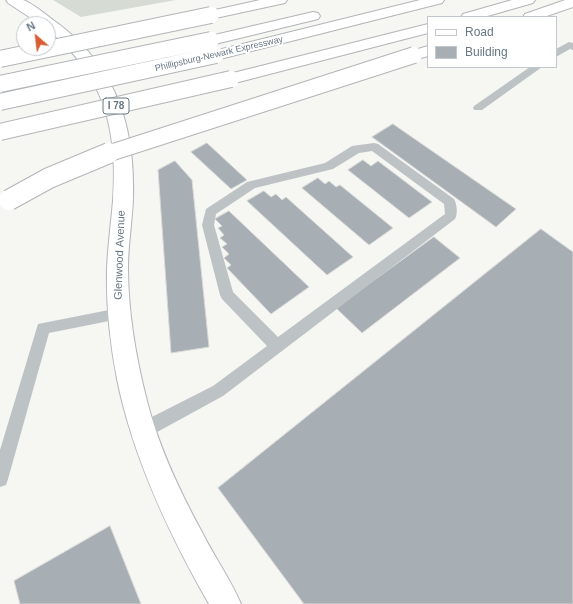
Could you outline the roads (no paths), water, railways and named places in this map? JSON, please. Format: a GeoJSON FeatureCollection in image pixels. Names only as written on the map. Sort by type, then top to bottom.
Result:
{"type":"FeatureCollection","features":[{"type":"Feature","properties":{"kind":"main road","name":"Glenwood Avenue"},"geometry":{"type":"LineString","coordinates":[[13,0],[47,21],[69,39],[97,73],[106,87],[112,101],[120,133],[123,175],[123,198],[118,256],[119,314],[129,378],[142,431],[166,491],[182,525],[226,604]]}},
{"type":"Feature","properties":{"kind":"main road"},"geometry":{"type":"LineString","coordinates":[[0,59],[280,0]]}},
{"type":"Feature","properties":{"kind":"main road","name":"Phillipsburg-Newark Expressway"},"geometry":{"type":"LineString","coordinates":[[0,84],[213,47],[437,0]]}},
{"type":"Feature","properties":{"kind":"main road"},"geometry":{"type":"LineString","coordinates":[[472,16],[528,0]]}},
{"type":"Feature","properties":{"kind":"main road"},"geometry":{"type":"LineString","coordinates":[[533,16],[573,2]]}},
{"type":"Feature","properties":{"kind":"main road","name":"Phillipsburg-Newark Expressway"},"geometry":{"type":"LineString","coordinates":[[0,102],[213,47],[329,12]]}},
{"type":"Feature","properties":{"kind":"main road","name":"I 78"},"geometry":{"type":"LineString","coordinates":[[0,132],[231,79],[427,28]]}},
{"type":"Feature","properties":{"kind":"main road"},"geometry":{"type":"LineString","coordinates":[[4,203],[49,178],[110,153],[421,53]]}},
{"type":"Feature","properties":{"kind":"lane"},"geometry":{"type":"LineString","coordinates":[[557,53],[568,45],[573,47]]}},
{"type":"Feature","properties":{"kind":"lane"},"geometry":{"type":"LineString","coordinates":[[478,108],[536,68]]}},
{"type":"Feature","properties":{"kind":"lane"},"geometry":{"type":"LineString","coordinates":[[142,431],[218,391],[451,216],[450,202],[374,147],[356,149],[329,166],[251,185],[210,212],[208,226],[226,295],[277,346]]}},
{"type":"Feature","properties":{"kind":"lane"},"geometry":{"type":"LineString","coordinates":[[0,479],[43,328],[119,314]]}}]}
